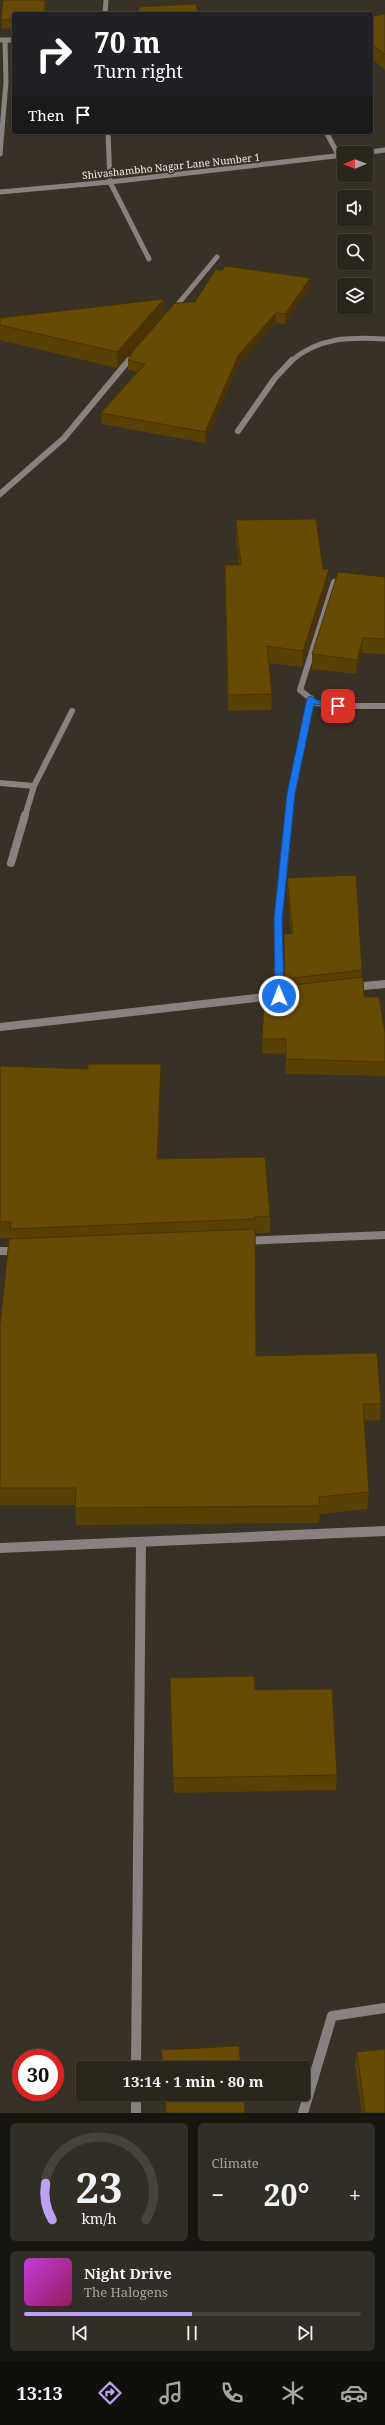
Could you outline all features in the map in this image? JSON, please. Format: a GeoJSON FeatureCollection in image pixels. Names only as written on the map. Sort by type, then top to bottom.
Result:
{"type":"FeatureCollection","features":[{"type":"Feature","properties":{"kind":"street"},"geometry":{"type":"LineString","coordinates":[[105,12],[106,0]]}},
{"type":"Feature","properties":{"kind":"street"},"geometry":{"type":"LineString","coordinates":[[0,154],[6,82],[2,40]]}},
{"type":"Feature","properties":{"kind":"street"},"geometry":{"type":"LineString","coordinates":[[108,134],[110,182],[148,259]]}},
{"type":"Feature","properties":{"kind":"street"},"geometry":{"type":"LineString","coordinates":[[327,134],[337,150]]}},
{"type":"Feature","properties":{"kind":"street"},"geometry":{"type":"LineString","coordinates":[[373,152],[385,150]]}},
{"type":"Feature","properties":{"kind":"street","name":"Shivashambho Nagar Lane Number 1"},"geometry":{"type":"LineString","coordinates":[[0,192],[110,182],[337,156]]}},
{"type":"Feature","properties":{"kind":"street"},"geometry":{"type":"LineString","coordinates":[[167,316],[217,257]]}},
{"type":"Feature","properties":{"kind":"street"},"geometry":{"type":"LineString","coordinates":[[238,431],[277,376],[298,354],[327,342],[385,339]]}},
{"type":"Feature","properties":{"kind":"street"},"geometry":{"type":"LineString","coordinates":[[0,494],[64,438],[137,352]]}},
{"type":"Feature","properties":{"kind":"street"},"geometry":{"type":"LineString","coordinates":[[353,578],[334,582],[300,690],[316,703],[338,706],[385,706]]}},
{"type":"Feature","properties":{"kind":"street"},"geometry":{"type":"LineString","coordinates":[[0,1027],[283,995],[278,919],[289,810],[311,698]]}},
{"type":"Feature","properties":{"kind":"street"},"geometry":{"type":"LineString","coordinates":[[11,863],[34,786],[72,710]]}},
{"type":"Feature","properties":{"kind":"street"},"geometry":{"type":"LineString","coordinates":[[0,783],[34,786]]}},
{"type":"Feature","properties":{"kind":"street"},"geometry":{"type":"LineString","coordinates":[[347,988],[385,984]]}},
{"type":"Feature","properties":{"kind":"street"},"geometry":{"type":"LineString","coordinates":[[236,1241],[385,1235]]}},
{"type":"Feature","properties":{"kind":"street"},"geometry":{"type":"LineString","coordinates":[[0,1251],[24,1250]]}},
{"type":"Feature","properties":{"kind":"street"},"geometry":{"type":"LineString","coordinates":[[0,1548],[385,1531]]}},
{"type":"Feature","properties":{"kind":"street"},"geometry":{"type":"LineString","coordinates":[[136,2061],[141,1542]]}},
{"type":"Feature","properties":{"kind":"street"},"geometry":{"type":"LineString","coordinates":[[303,2113],[332,2016],[385,2008]]}},
{"type":"Feature","properties":{"kind":"street"},"geometry":{"type":"LineString","coordinates":[[136,2101],[136,2113]]}},
{"type":"Feature","properties":{"kind":"building"},"geometry":{"type":"Polygon","coordinates":[[[3,0],[45,0],[44,12],[12,12],[12,19],[1,20],[3,0]]]}},
{"type":"Feature","properties":{"kind":"building"},"geometry":{"type":"Polygon","coordinates":[[[196,4],[198,12],[139,12],[139,7],[196,4]]]}},
{"type":"Feature","properties":{"kind":"building"},"geometry":{"type":"Polygon","coordinates":[[[385,14],[385,55],[373,45],[373,17],[385,14]]]}},
{"type":"Feature","properties":{"kind":"building"},"geometry":{"type":"Polygon","coordinates":[[[225,266],[310,278],[285,314],[276,313],[239,354],[205,432],[101,413],[145,364],[128,360],[134,350],[175,303],[195,302],[216,269],[222,271],[225,266]]]}},
{"type":"Feature","properties":{"kind":"building"},"geometry":{"type":"Polygon","coordinates":[[[164,299],[117,352],[0,325],[0,318],[164,299]]]}},
{"type":"Feature","properties":{"kind":"building"},"geometry":{"type":"Polygon","coordinates":[[[316,519],[323,569],[329,569],[303,651],[267,646],[272,694],[228,695],[225,565],[241,565],[236,520],[316,519]]]}},
{"type":"Feature","properties":{"kind":"building"},"geometry":{"type":"Polygon","coordinates":[[[338,572],[385,577],[385,639],[363,638],[357,660],[312,654],[338,572]]]}},
{"type":"Feature","properties":{"kind":"building"},"geometry":{"type":"Polygon","coordinates":[[[356,875],[362,970],[285,979],[284,934],[293,934],[287,878],[356,875]]]}},
{"type":"Feature","properties":{"kind":"building"},"geometry":{"type":"Polygon","coordinates":[[[363,977],[364,997],[379,997],[385,1033],[385,1062],[286,1059],[286,1039],[262,1039],[265,988],[363,977]]]}},
{"type":"Feature","properties":{"kind":"building"},"geometry":{"type":"Polygon","coordinates":[[[88,1064],[161,1064],[157,1159],[265,1157],[270,1216],[255,1217],[255,1219],[10,1229],[11,1222],[0,1222],[0,1066],[88,1069],[88,1064]]]}},
{"type":"Feature","properties":{"kind":"building"},"geometry":{"type":"Polygon","coordinates":[[[255,1229],[256,1356],[377,1353],[381,1404],[363,1404],[369,1492],[319,1497],[320,1506],[75,1508],[76,1488],[0,1488],[0,1326],[9,1239],[255,1229]]]}},
{"type":"Feature","properties":{"kind":"building"},"geometry":{"type":"Polygon","coordinates":[[[254,1676],[255,1690],[332,1689],[337,1775],[173,1778],[170,1678],[254,1676]]]}},
{"type":"Feature","properties":{"kind":"building"},"geometry":{"type":"Polygon","coordinates":[[[239,2046],[240,2061],[162,2061],[161,2050],[239,2046]]]}},
{"type":"Feature","properties":{"kind":"building"},"geometry":{"type":"Polygon","coordinates":[[[385,2049],[385,2113],[365,2113],[357,2052],[385,2049]]]}},
{"type":"Feature","properties":{"kind":"building"},"geometry":{"type":"Polygon","coordinates":[[[165,2101],[244,2101],[245,2113],[166,2113],[165,2101]]]}},
{"type":"Feature","properties":{"kind":"route"},"geometry":{"type":"LineString","coordinates":[[279,996],[278,919],[291,794],[311,698],[316,703],[338,706]]}}]}
